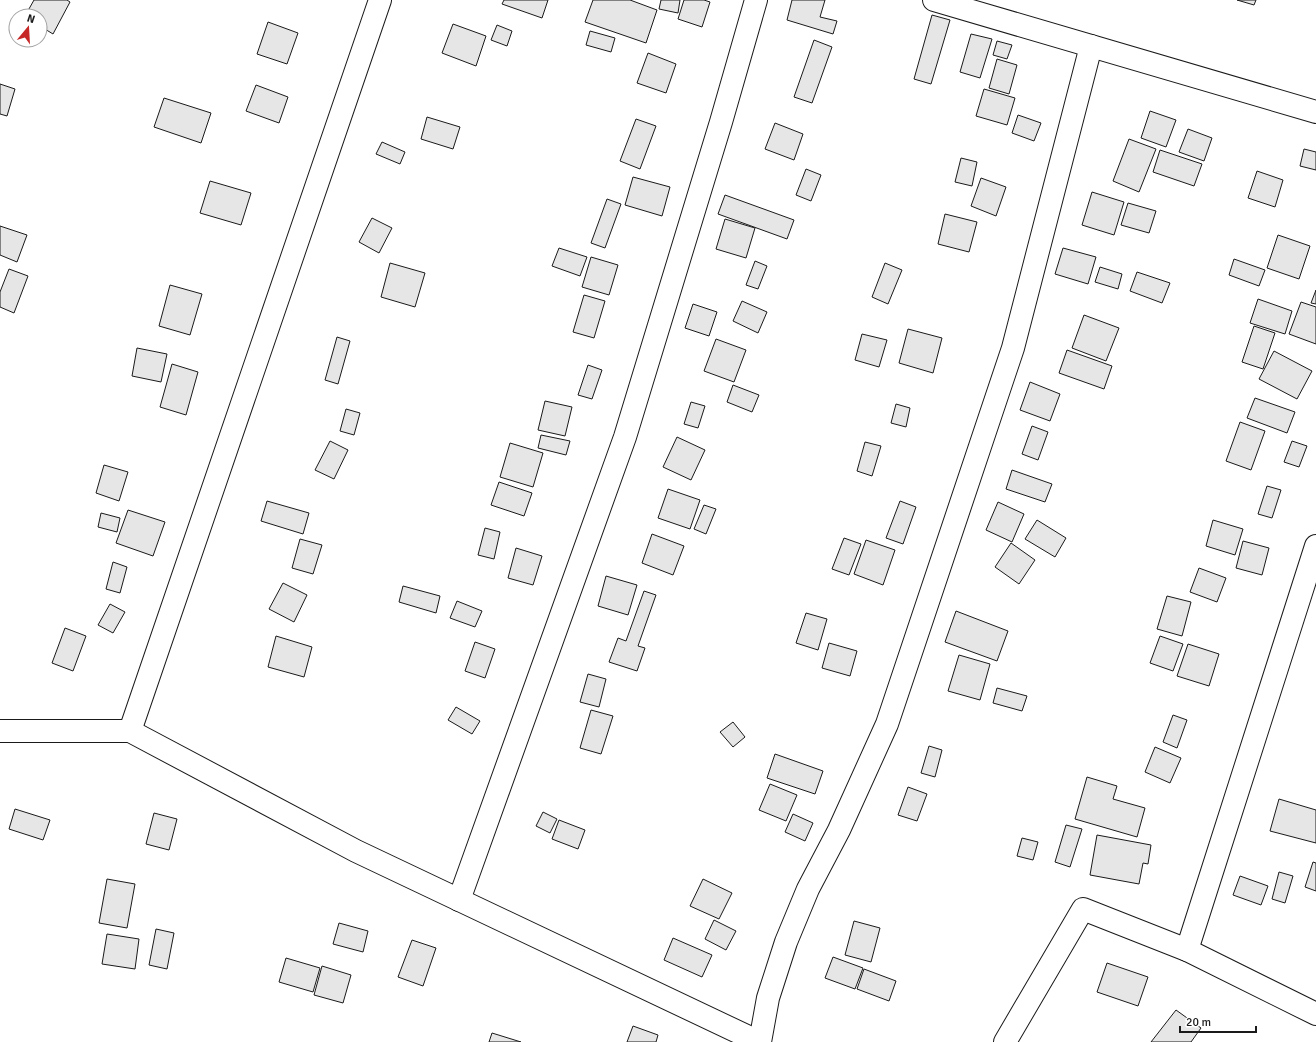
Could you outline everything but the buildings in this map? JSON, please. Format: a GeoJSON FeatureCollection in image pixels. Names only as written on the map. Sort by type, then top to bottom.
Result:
{"type":"FeatureCollection","features":[{"type":"Feature","properties":{"kind":"street"},"geometry":{"type":"LineString","coordinates":[[130,731],[380,0]]}},
{"type":"Feature","properties":{"kind":"street"},"geometry":{"type":"LineString","coordinates":[[458,900],[625,437],[721,122],[756,0]]}},
{"type":"Feature","properties":{"kind":"street"},"geometry":{"type":"LineString","coordinates":[[934,0],[1316,112]]}},
{"type":"Feature","properties":{"kind":"street"},"geometry":{"type":"LineString","coordinates":[[0,730],[130,731],[356,852],[759,1042],[768,998],[786,942],[808,889],[839,830],[887,724],[1008,363],[1015,341],[1090,46]]}},
{"type":"Feature","properties":{"kind":"street"},"geometry":{"type":"LineString","coordinates":[[1187,950],[1316,546]]}},
{"type":"Feature","properties":{"kind":"street"},"geometry":{"type":"LineString","coordinates":[[1005,1042],[1083,910],[1187,950],[1316,1014]]}}]}
